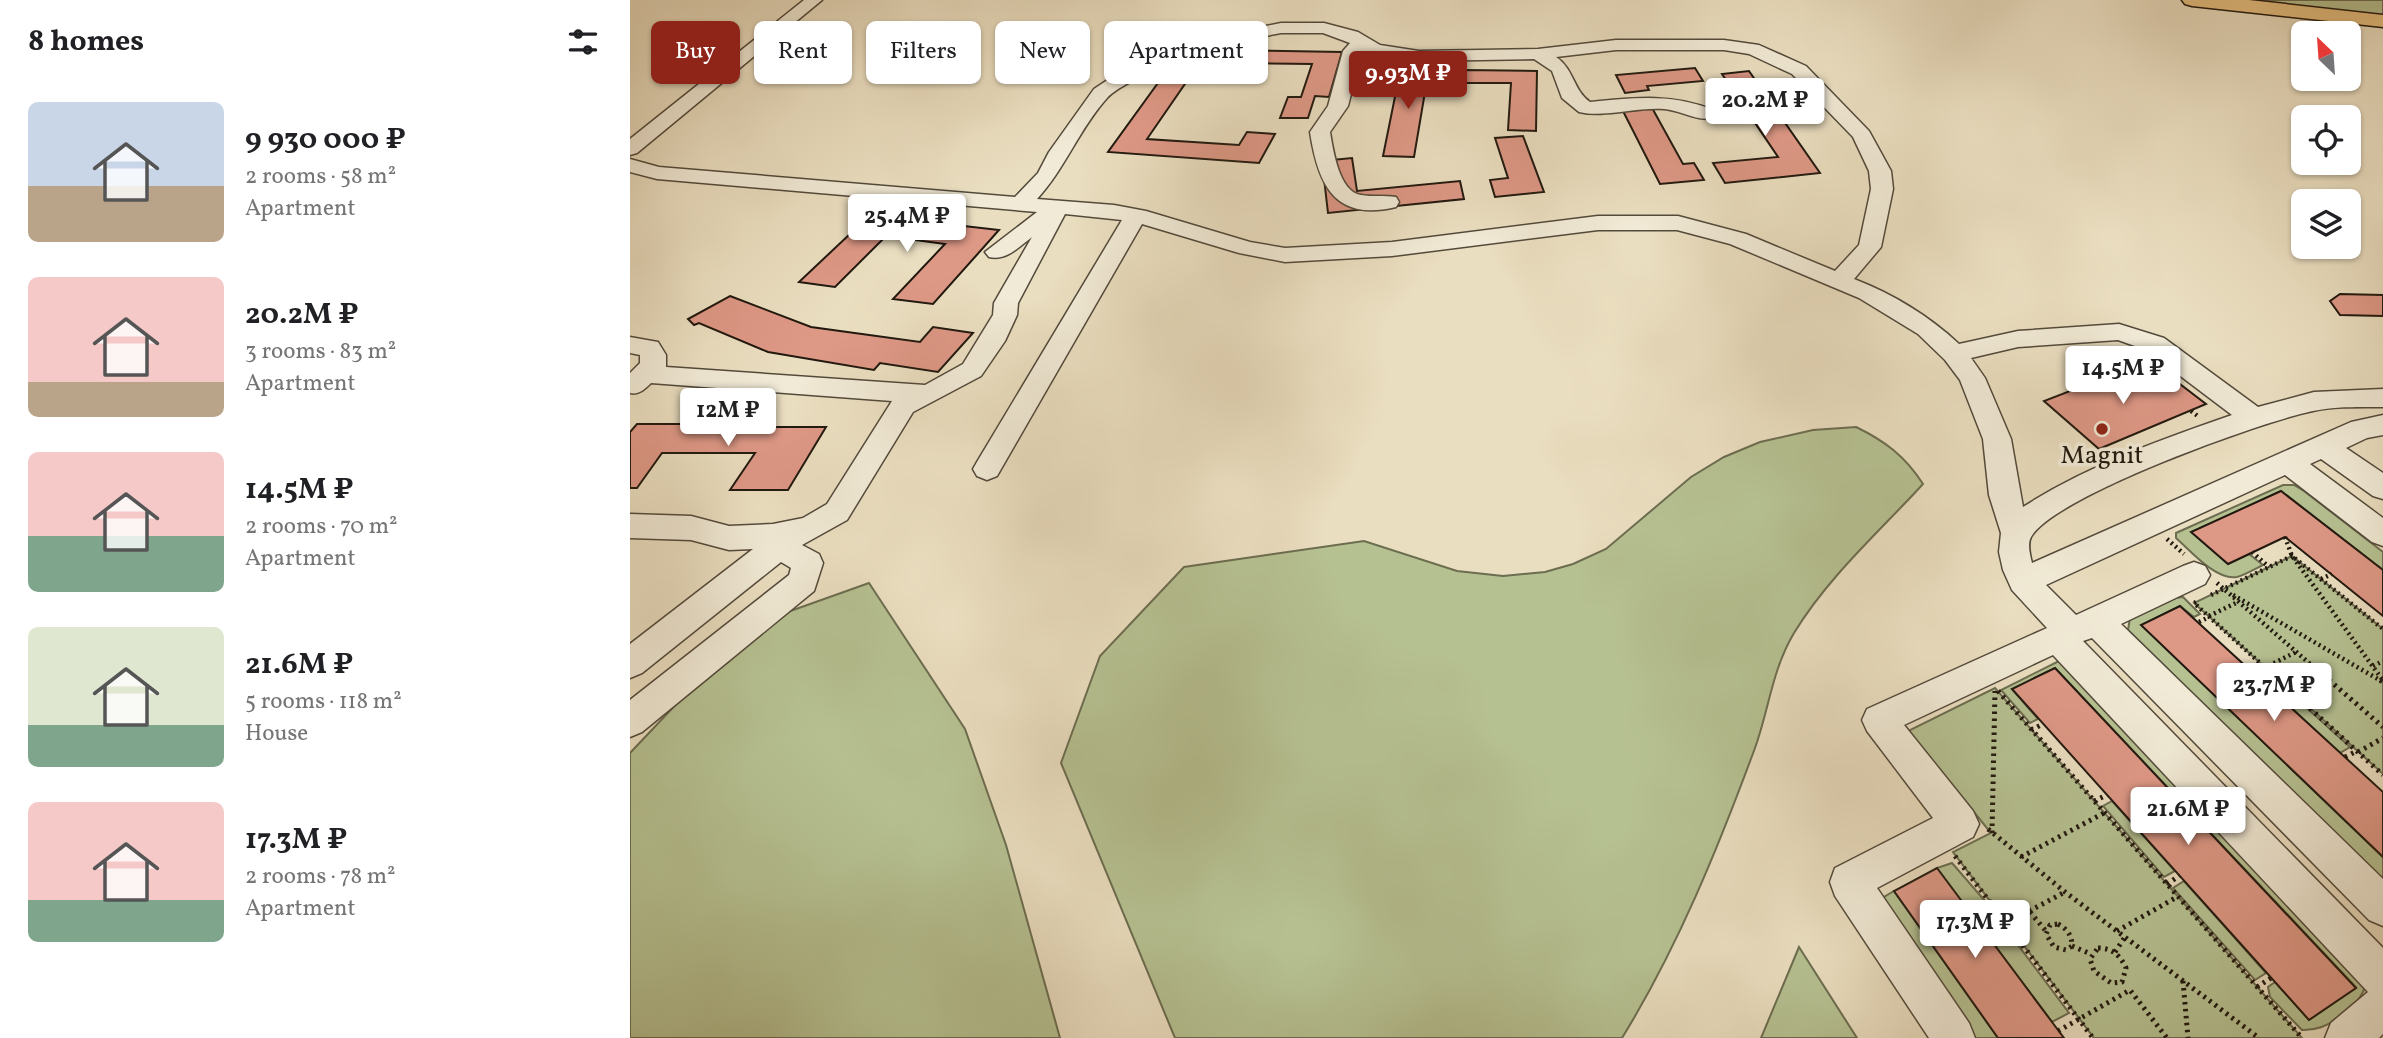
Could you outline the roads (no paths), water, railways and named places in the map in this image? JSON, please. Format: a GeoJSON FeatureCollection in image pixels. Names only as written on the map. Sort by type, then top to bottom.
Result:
{"type":"FeatureCollection","features":[{"type":"Feature","properties":{"kind":"main road"},"geometry":{"type":"LineString","coordinates":[[2192,0],[2383,21]]}},
{"type":"Feature","properties":{"kind":"lane"},"geometry":{"type":"LineString","coordinates":[[630,149],[814,0]]}},
{"type":"Feature","properties":{"kind":"lane"},"geometry":{"type":"LineString","coordinates":[[1020,204],[1047,176],[1059,152],[1095,100],[1122,79],[1228,39],[1281,28],[1324,28],[1352,36],[1376,50],[1419,55],[1538,54],[1616,45],[1724,46],[1753,49],[1799,70],[1862,135],[1880,171],[1882,189],[1870,247],[1840,280]]}},
{"type":"Feature","properties":{"kind":"lane"},"geometry":{"type":"LineString","coordinates":[[1360,42],[1352,51],[1338,106],[1320,132],[1326,167],[1345,197],[1357,202],[1388,202]]}},
{"type":"Feature","properties":{"kind":"lane"},"geometry":{"type":"LineString","coordinates":[[1538,54],[1560,68],[1572,98],[1586,108],[1647,103],[1697,109],[1706,114]]}},
{"type":"Feature","properties":{"kind":"lane"},"geometry":{"type":"LineString","coordinates":[[630,165],[657,173],[1135,216],[1225,242],[1285,255],[1391,249],[1598,223],[1678,223],[1738,239],[1840,280],[1927,328],[1954,354],[1972,378],[1997,439],[2004,495],[2016,533],[2014,557],[2023,580],[2075,630],[2383,906]]}},
{"type":"Feature","properties":{"kind":"lane"},"geometry":{"type":"LineString","coordinates":[[997,252],[1057,207]]}},
{"type":"Feature","properties":{"kind":"lane"},"geometry":{"type":"LineString","coordinates":[[630,663],[789,538],[836,512],[903,405],[972,370],[1005,315],[1006,303],[1042,240],[1057,207]]}},
{"type":"Feature","properties":{"kind":"lane"},"geometry":{"type":"LineString","coordinates":[[987,469],[1135,216]]}},
{"type":"Feature","properties":{"kind":"lane"},"geometry":{"type":"LineString","coordinates":[[1954,354],[2018,339],[2119,332],[2155,344],[2253,417]]}},
{"type":"Feature","properties":{"kind":"lane"},"geometry":{"type":"LineString","coordinates":[[630,345],[649,348],[653,355],[653,366],[638,380]]}},
{"type":"Feature","properties":{"kind":"lane"},"geometry":{"type":"LineString","coordinates":[[638,380],[927,394]]}},
{"type":"Feature","properties":{"kind":"lane"},"geometry":{"type":"LineString","coordinates":[[2016,533],[2033,514],[2095,480],[2253,417],[2315,401],[2383,398]]}},
{"type":"Feature","properties":{"kind":"lane"},"geometry":{"type":"LineString","coordinates":[[2023,580],[2361,429],[2383,425]]}},
{"type":"Feature","properties":{"kind":"lane"},"geometry":{"type":"LineString","coordinates":[[2323,446],[2383,488]]}},
{"type":"Feature","properties":{"kind":"lane"},"geometry":{"type":"LineString","coordinates":[[2288,462],[2376,519]]}},
{"type":"Feature","properties":{"kind":"lane"},"geometry":{"type":"LineString","coordinates":[[630,526],[691,528],[729,538],[789,538],[808,564],[803,582],[630,721]]}},
{"type":"Feature","properties":{"kind":"lane"},"geometry":{"type":"LineString","coordinates":[[1954,1038],[1849,882],[1959,824],[1879,720],[2200,572]]}},
{"type":"Feature","properties":{"kind":"lane"},"geometry":{"type":"LineString","coordinates":[[2075,630],[2383,978]]}},
{"type":"Feature","properties":{"kind":"lane"},"geometry":{"type":"LineString","coordinates":[[2346,1038],[2383,1007]]}},
{"type":"Feature","properties":{"kind":"place","name":"Magnit"},"geometry":{"type":"Point","coordinates":[2102,429]}}]}
